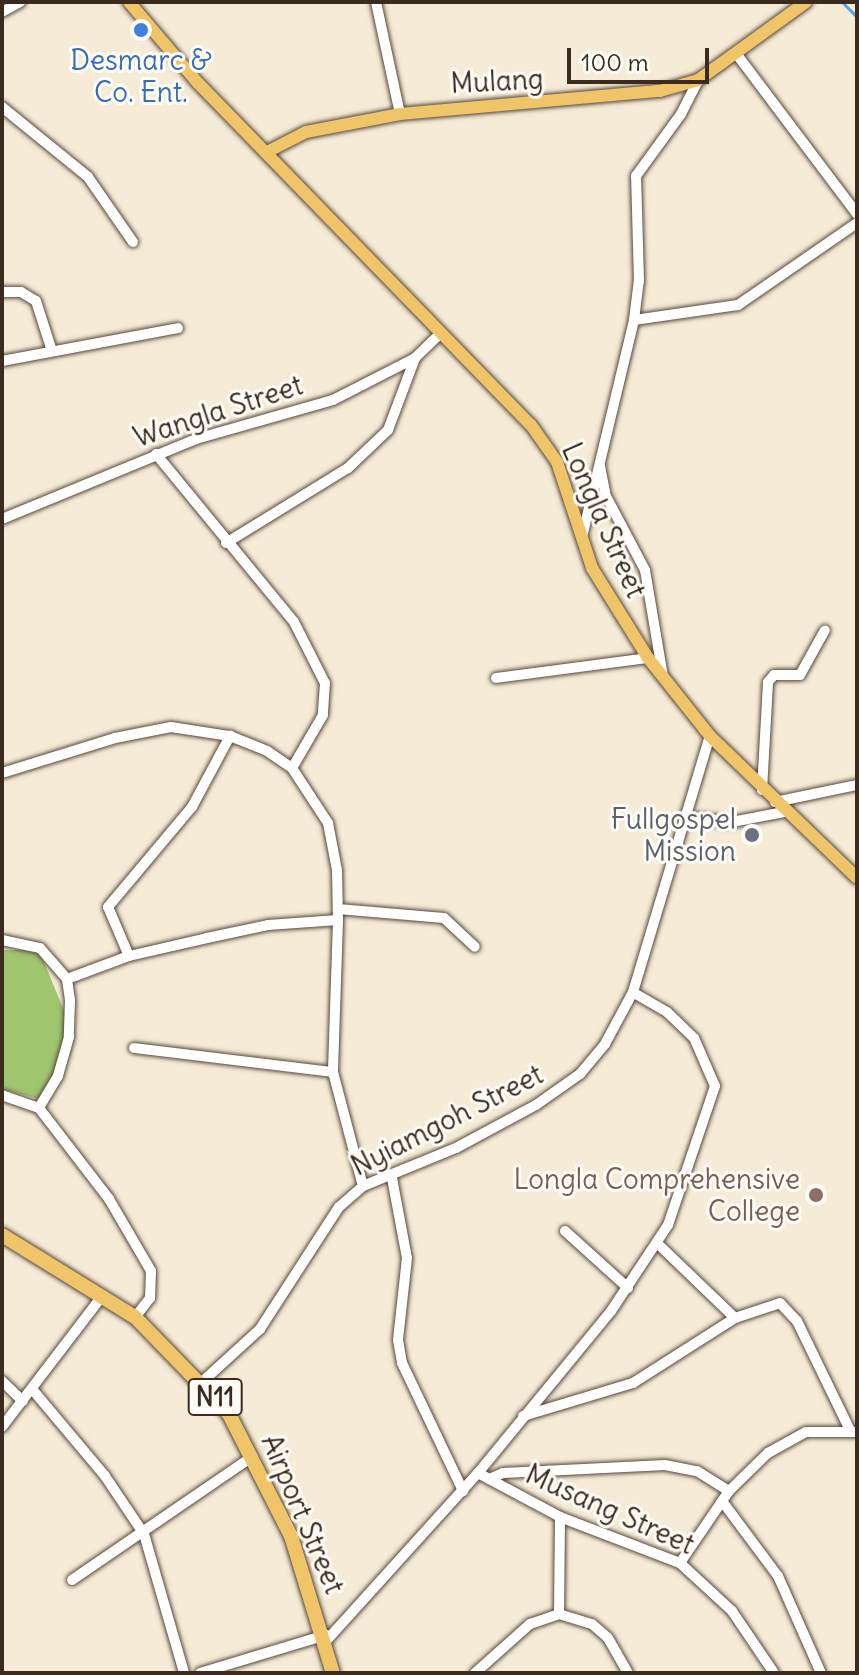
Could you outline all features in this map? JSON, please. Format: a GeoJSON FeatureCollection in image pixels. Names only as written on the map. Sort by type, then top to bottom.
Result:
{"type":"FeatureCollection","features":[{"type":"Feature","properties":{"kind":"highway","name":"Airport Street"},"geometry":{"type":"LineString","coordinates":[[2,1235],[135,1317],[202,1382],[253,1456],[291,1536],[326,1638]]}},
{"type":"Feature","properties":{"kind":"highway","name":"N11"},"geometry":{"type":"LineString","coordinates":[[326,1638],[333,1673]]}},
{"type":"Feature","properties":{"kind":"main road","name":"Longla Street"},"geometry":{"type":"LineString","coordinates":[[129,2],[440,334],[501,392],[554,458],[607,599],[648,658],[710,736],[779,807],[857,878]]}},
{"type":"Feature","properties":{"kind":"main road","name":"Mulang"},"geometry":{"type":"LineString","coordinates":[[267,152],[306,132],[400,114],[660,91],[698,80],[738,56],[806,2]]}},
{"type":"Feature","properties":{"kind":"street"},"geometry":{"type":"LineString","coordinates":[[2,12],[20,2]]}},
{"type":"Feature","properties":{"kind":"street"},"geometry":{"type":"LineString","coordinates":[[376,2],[400,114]]}},
{"type":"Feature","properties":{"kind":"street"},"geometry":{"type":"LineString","coordinates":[[738,56],[857,214]]}},
{"type":"Feature","properties":{"kind":"street"},"geometry":{"type":"LineString","coordinates":[[582,538],[634,320],[639,281],[636,176],[681,114],[698,80]]}},
{"type":"Feature","properties":{"kind":"street"},"geometry":{"type":"LineString","coordinates":[[2,107],[88,177],[133,242]]}},
{"type":"Feature","properties":{"kind":"street"},"geometry":{"type":"LineString","coordinates":[[634,320],[738,305],[857,223]]}},
{"type":"Feature","properties":{"kind":"street"},"geometry":{"type":"LineString","coordinates":[[2,292],[21,292],[36,301],[52,351]]}},
{"type":"Feature","properties":{"kind":"street"},"geometry":{"type":"LineString","coordinates":[[2,361],[178,328]]}},
{"type":"Feature","properties":{"kind":"street","name":"Wangla Street"},"geometry":{"type":"LineString","coordinates":[[2,519],[156,454],[333,400],[415,358],[440,334]]}},
{"type":"Feature","properties":{"kind":"street"},"geometry":{"type":"LineString","coordinates":[[226,543],[348,468],[388,430],[415,358]]}},
{"type":"Feature","properties":{"kind":"street"},"geometry":{"type":"LineString","coordinates":[[156,454],[226,543],[294,622],[325,683],[323,715],[292,768]]}},
{"type":"Feature","properties":{"kind":"street"},"geometry":{"type":"LineString","coordinates":[[600,466],[606,496],[645,570],[663,676]]}},
{"type":"Feature","properties":{"kind":"street"},"geometry":{"type":"LineString","coordinates":[[762,790],[768,682],[774,675],[800,675],[825,630]]}},
{"type":"Feature","properties":{"kind":"street"},"geometry":{"type":"LineString","coordinates":[[496,678],[648,658]]}},
{"type":"Feature","properties":{"kind":"street"},"geometry":{"type":"LineString","coordinates":[[2,773],[145,730],[171,727],[230,736],[292,768],[328,823],[335,846],[338,914],[333,1072],[363,1186]]}},
{"type":"Feature","properties":{"kind":"street"},"geometry":{"type":"LineString","coordinates":[[129,956],[108,907],[192,807],[230,736]]}},
{"type":"Feature","properties":{"kind":"street","name":"Nyiamgoh Street"},"geometry":{"type":"LineString","coordinates":[[202,1382],[260,1329],[339,1207],[363,1186],[392,1178],[559,1091],[605,1044],[633,992],[710,736]]}},
{"type":"Feature","properties":{"kind":"street"},"geometry":{"type":"LineString","coordinates":[[685,817],[732,822],[857,785]]}},
{"type":"Feature","properties":{"kind":"street"},"geometry":{"type":"LineString","coordinates":[[67,979],[129,956],[268,925],[338,914],[444,918],[475,947]]}},
{"type":"Feature","properties":{"kind":"street"},"geometry":{"type":"LineString","coordinates":[[2,940],[40,948],[67,979],[69,1037],[58,1076],[39,1108]]}},
{"type":"Feature","properties":{"kind":"street"},"geometry":{"type":"LineString","coordinates":[[200,1673],[326,1638],[463,1491],[628,1288],[658,1244],[678,1202],[693,1140],[715,1086],[694,1038],[667,1012],[633,992]]}},
{"type":"Feature","properties":{"kind":"street"},"geometry":{"type":"LineString","coordinates":[[134,1048],[333,1072]]}},
{"type":"Feature","properties":{"kind":"street"},"geometry":{"type":"LineString","coordinates":[[2,1095],[39,1108],[86,1165],[151,1271],[150,1298],[135,1317]]}},
{"type":"Feature","properties":{"kind":"street"},"geometry":{"type":"LineString","coordinates":[[392,1178],[407,1258],[398,1340],[402,1363],[463,1491]]}},
{"type":"Feature","properties":{"kind":"street"},"geometry":{"type":"LineString","coordinates":[[565,1231],[628,1288]]}},
{"type":"Feature","properties":{"kind":"street"},"geometry":{"type":"LineString","coordinates":[[658,1244],[735,1318]]}},
{"type":"Feature","properties":{"kind":"street"},"geometry":{"type":"LineString","coordinates":[[2,1427],[103,1295]]}},
{"type":"Feature","properties":{"kind":"street"},"geometry":{"type":"LineString","coordinates":[[523,1416],[633,1383],[735,1318],[776,1303],[786,1307],[823,1369],[853,1431],[806,1432],[768,1453],[726,1496],[680,1563]]}},
{"type":"Feature","properties":{"kind":"street"},"geometry":{"type":"LineString","coordinates":[[2,1381],[23,1401]]}},
{"type":"Feature","properties":{"kind":"street"},"geometry":{"type":"LineString","coordinates":[[32,1389],[105,1476],[144,1534],[184,1673]]}},
{"type":"Feature","properties":{"kind":"street"},"geometry":{"type":"LineString","coordinates":[[72,1580],[144,1534],[253,1456]]}},
{"type":"Feature","properties":{"kind":"street"},"geometry":{"type":"LineString","coordinates":[[489,1479],[503,1473],[665,1465],[697,1471],[726,1496],[778,1576],[821,1673]]}},
{"type":"Feature","properties":{"kind":"street","name":"Musang Street"},"geometry":{"type":"LineString","coordinates":[[478,1473],[560,1517],[680,1563],[732,1611],[774,1673]]}},
{"type":"Feature","properties":{"kind":"street"},"geometry":{"type":"LineString","coordinates":[[559,1614],[560,1517]]}},
{"type":"Feature","properties":{"kind":"street"},"geometry":{"type":"LineString","coordinates":[[475,1673],[530,1624],[559,1614],[592,1624],[608,1638],[628,1673]]}},
{"type":"Feature","properties":{"kind":"green space"},"geometry":{"type":"Polygon","coordinates":[[[2,950],[39,950],[70,1025],[57,1076],[43,1100],[2,1089],[2,950]]]}},
{"type":"Feature","properties":{"kind":"waterway"},"geometry":{"type":"LineString","coordinates":[[842,2],[857,17]]}},
{"type":"Feature","properties":{"kind":"place","name":"Desmarc & Co. Ent."},"geometry":{"type":"Point","coordinates":[141,30]}},
{"type":"Feature","properties":{"kind":"place","name":"Fullgospel Mission"},"geometry":{"type":"Point","coordinates":[752,835]}},
{"type":"Feature","properties":{"kind":"place","name":"Longla Comprehensive College"},"geometry":{"type":"Point","coordinates":[816,1195]}}]}
